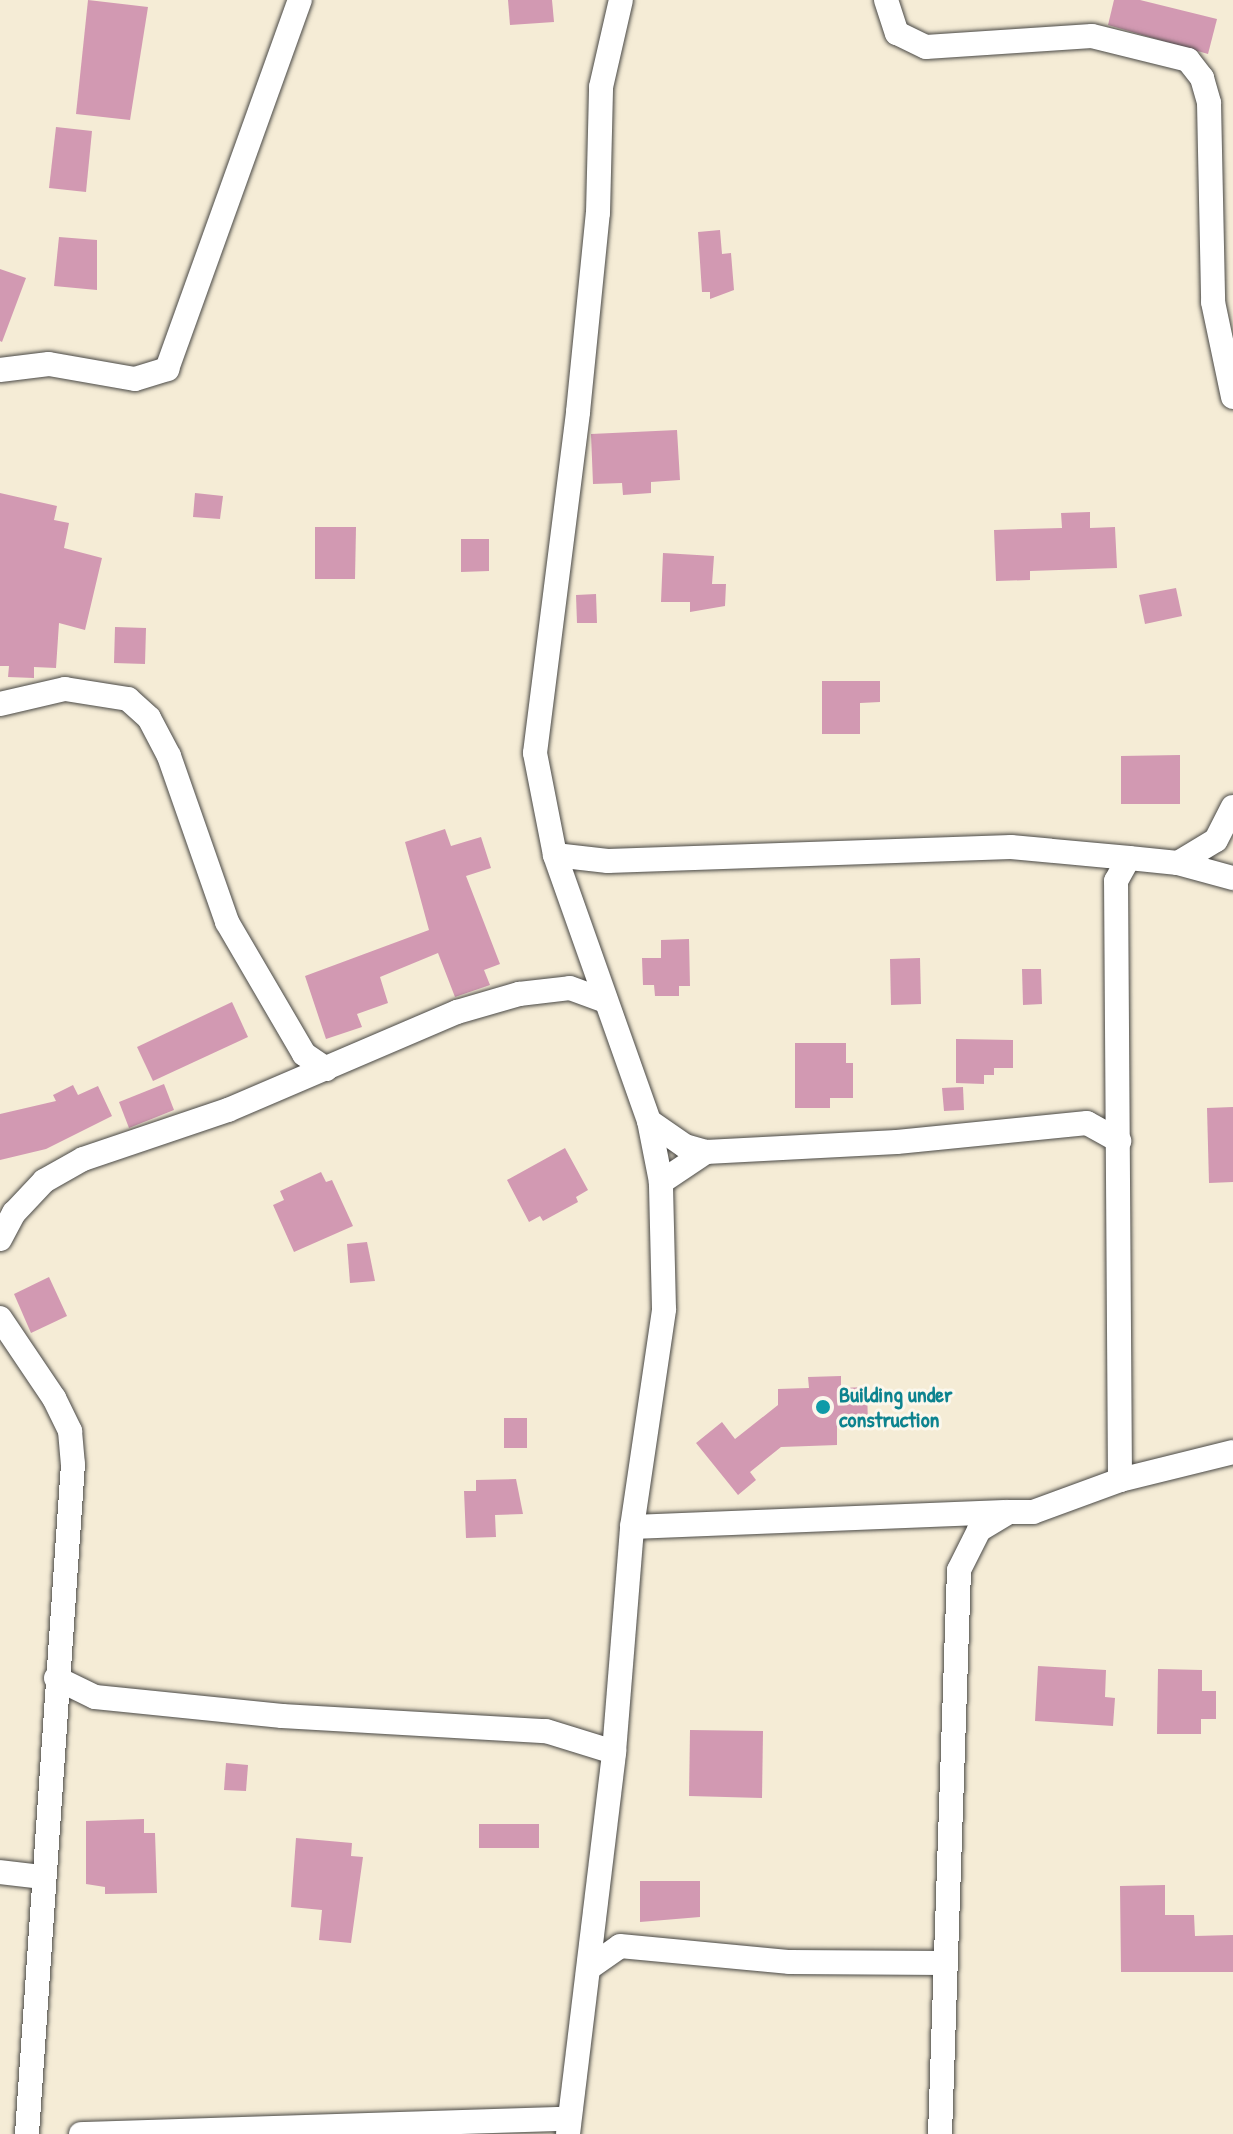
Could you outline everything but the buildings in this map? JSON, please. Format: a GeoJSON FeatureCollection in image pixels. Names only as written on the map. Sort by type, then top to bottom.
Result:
{"type":"FeatureCollection","features":[{"type":"Feature","properties":{"kind":"street"},"geometry":{"type":"LineString","coordinates":[[0,370],[49,364],[135,379],[167,369],[300,0]]}},
{"type":"Feature","properties":{"kind":"street"},"geometry":{"type":"LineString","coordinates":[[81,2134],[569,2126],[614,1752],[632,1527],[664,1309],[661,1182],[649,1121],[555,855],[535,753],[578,412],[598,213],[601,87],[621,0]]}},
{"type":"Feature","properties":{"kind":"street"},"geometry":{"type":"LineString","coordinates":[[886,0],[897,33],[926,47],[1092,36],[1188,60],[1202,78],[1209,103],[1213,302],[1233,397]]}},
{"type":"Feature","properties":{"kind":"street"},"geometry":{"type":"LineString","coordinates":[[0,704],[65,689],[128,699],[149,718],[169,756],[227,922],[304,1054],[326,1069]]}},
{"type":"Feature","properties":{"kind":"street"},"geometry":{"type":"LineString","coordinates":[[1178,863],[1216,840],[1233,807]]}},
{"type":"Feature","properties":{"kind":"street"},"geometry":{"type":"LineString","coordinates":[[555,855],[608,861],[1011,847],[1178,863],[1233,878]]}},
{"type":"Feature","properties":{"kind":"street"},"geometry":{"type":"LineString","coordinates":[[1120,1480],[1116,881],[1129,858]]}},
{"type":"Feature","properties":{"kind":"street"},"geometry":{"type":"LineString","coordinates":[[0,1240],[14,1213],[44,1181],[83,1159],[228,1110],[457,1012],[519,994],[570,988],[605,1001]]}},
{"type":"Feature","properties":{"kind":"street"},"geometry":{"type":"LineString","coordinates":[[649,1121],[685,1146],[706,1152],[897,1142],[1087,1123],[1119,1141]]}},
{"type":"Feature","properties":{"kind":"street"},"geometry":{"type":"LineString","coordinates":[[661,1182],[706,1152]]}},
{"type":"Feature","properties":{"kind":"street"},"geometry":{"type":"LineString","coordinates":[[0,1318],[70,1431],[73,1464],[42,1877],[27,2134]]}},
{"type":"Feature","properties":{"kind":"street"},"geometry":{"type":"LineString","coordinates":[[632,1527],[1033,1512],[1120,1480],[1233,1452]]}},
{"type":"Feature","properties":{"kind":"street"},"geometry":{"type":"LineString","coordinates":[[940,2134],[959,1570],[979,1530],[1009,1512]]}},
{"type":"Feature","properties":{"kind":"street"},"geometry":{"type":"LineString","coordinates":[[56,1678],[95,1697],[282,1716],[546,1731],[614,1752]]}},
{"type":"Feature","properties":{"kind":"street"},"geometry":{"type":"LineString","coordinates":[[54,1715],[95,1697]]}},
{"type":"Feature","properties":{"kind":"street"},"geometry":{"type":"LineString","coordinates":[[0,1872],[42,1877]]}},
{"type":"Feature","properties":{"kind":"street"},"geometry":{"type":"LineString","coordinates":[[589,1968],[620,1946],[790,1962],[944,1963]]}},
{"type":"Feature","properties":{"kind":"place","name":"Building under construction"},"geometry":{"type":"Point","coordinates":[823,1407]}}]}
